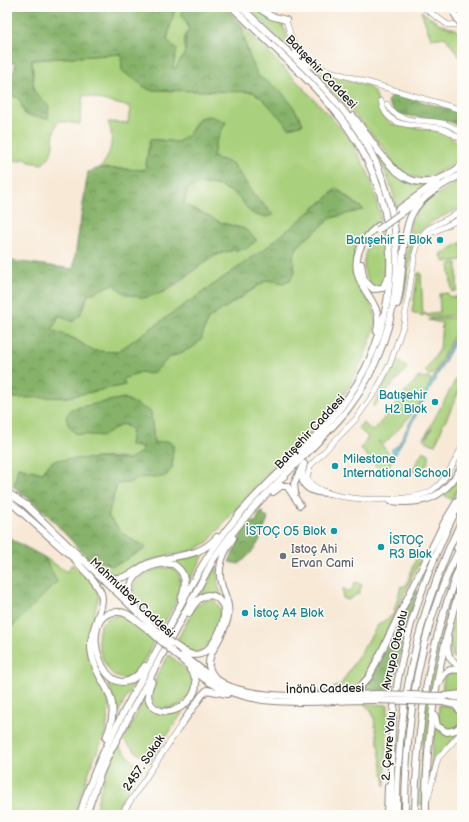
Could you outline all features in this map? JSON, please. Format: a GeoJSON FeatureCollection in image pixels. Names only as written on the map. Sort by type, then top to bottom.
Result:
{"type":"FeatureCollection","features":[{"type":"Feature","properties":{"kind":"highway","name":"Batışehir Caddesi"},"geometry":{"type":"LineString","coordinates":[[158,654],[213,560],[238,521],[339,410],[358,383],[371,358],[385,317],[390,281],[390,251],[386,217],[381,195],[365,155],[352,133],[320,95],[232,7]]}},
{"type":"Feature","properties":{"kind":"highway","name":"Batışehir Caddesi"},"geometry":{"type":"LineString","coordinates":[[238,521],[255,506],[330,430],[348,409],[374,365],[390,320],[396,288],[397,256],[396,234],[389,202],[379,170],[359,132],[340,107],[241,7]]}},
{"type":"Feature","properties":{"kind":"highway"},"geometry":{"type":"LineString","coordinates":[[257,7],[271,16],[286,20]]}},
{"type":"Feature","properties":{"kind":"highway"},"geometry":{"type":"LineString","coordinates":[[453,10],[462,25]]}},
{"type":"Feature","properties":{"kind":"highway"},"geometry":{"type":"LineString","coordinates":[[340,107],[351,114],[396,171],[404,178],[416,182],[428,182],[449,173]]}},
{"type":"Feature","properties":{"kind":"highway"},"geometry":{"type":"LineString","coordinates":[[371,358],[378,317],[374,303],[360,281],[357,261],[362,242],[449,173],[462,165]]}},
{"type":"Feature","properties":{"kind":"highway"},"geometry":{"type":"LineString","coordinates":[[399,212],[462,174]]}},
{"type":"Feature","properties":{"kind":"highway"},"geometry":{"type":"LineString","coordinates":[[390,320],[400,293],[409,221],[416,207],[433,192]]}},
{"type":"Feature","properties":{"kind":"highway"},"geometry":{"type":"LineString","coordinates":[[378,228],[366,243],[361,258],[361,269],[364,280],[373,290],[380,290],[387,282],[390,251]]}},
{"type":"Feature","properties":{"kind":"highway"},"geometry":{"type":"LineString","coordinates":[[255,506],[278,488],[285,485],[290,488],[300,505],[294,484],[304,464],[302,475],[305,485],[312,491],[327,493]]}},
{"type":"Feature","properties":{"kind":"highway"},"geometry":{"type":"LineString","coordinates":[[391,500],[421,500],[436,496],[450,485],[462,467]]}},
{"type":"Feature","properties":{"kind":"highway","name":"Mahmutbey Caddesi"},"geometry":{"type":"LineString","coordinates":[[7,492],[26,506],[77,554],[171,647],[206,674],[220,683],[229,686]]}},
{"type":"Feature","properties":{"kind":"highway"},"geometry":{"type":"LineString","coordinates":[[330,696],[356,690],[365,683],[369,677],[444,523],[462,495]]}},
{"type":"Feature","properties":{"kind":"highway","name":"Avrupa Otoyolu"},"geometry":{"type":"LineString","coordinates":[[392,815],[392,734],[397,687],[416,610],[436,553],[462,498]]}},
{"type":"Feature","properties":{"kind":"highway","name":"Mahmutbey Caddesi"},"geometry":{"type":"LineString","coordinates":[[7,499],[150,627]]}},
{"type":"Feature","properties":{"kind":"highway","name":"2. Çevre Yolu"},"geometry":{"type":"LineString","coordinates":[[397,815],[399,746],[403,706],[409,677],[430,598],[445,556],[462,520]]}},
{"type":"Feature","properties":{"kind":"highway"},"geometry":{"type":"LineString","coordinates":[[77,554],[104,576],[114,578],[124,577],[152,562],[187,556],[202,550],[238,521]]}},
{"type":"Feature","properties":{"kind":"highway"},"geometry":{"type":"LineString","coordinates":[[238,521],[222,558],[220,577],[228,603],[228,616],[225,631],[209,659],[212,673],[229,686],[248,691],[283,696],[444,699],[462,694]]}},
{"type":"Feature","properties":{"kind":"highway"},"geometry":{"type":"LineString","coordinates":[[405,815],[407,746],[414,691],[432,618],[448,570],[462,536]]}},
{"type":"Feature","properties":{"kind":"highway"},"geometry":{"type":"LineString","coordinates":[[448,570],[462,544]]}},
{"type":"Feature","properties":{"kind":"highway"},"geometry":{"type":"LineString","coordinates":[[415,815],[418,733],[425,685],[440,623],[462,560]]}},
{"type":"Feature","properties":{"kind":"highway"},"geometry":{"type":"LineString","coordinates":[[77,562],[100,589],[102,599],[93,629],[91,648],[93,659],[110,694],[113,710],[111,725],[101,756]]}},
{"type":"Feature","properties":{"kind":"highway"},"geometry":{"type":"LineString","coordinates":[[150,627],[133,602],[130,588],[134,578],[140,573],[155,565],[173,564],[181,571],[186,584],[171,630]]}},
{"type":"Feature","properties":{"kind":"highway"},"geometry":{"type":"LineString","coordinates":[[426,815],[429,751],[443,648],[462,582]]}},
{"type":"Feature","properties":{"kind":"highway"},"geometry":{"type":"LineString","coordinates":[[171,630],[180,625],[195,602],[204,596],[214,596],[223,605],[224,614],[220,629],[212,644],[205,652],[197,655],[171,647]]}},
{"type":"Feature","properties":{"kind":"highway"},"geometry":{"type":"LineString","coordinates":[[454,608],[448,635],[448,652],[453,662],[462,667]]}},
{"type":"Feature","properties":{"kind":"highway"},"geometry":{"type":"LineString","coordinates":[[150,627],[123,612],[108,614],[101,620],[96,636],[98,658],[108,674],[115,679],[123,681],[138,675],[158,654]]}},
{"type":"Feature","properties":{"kind":"highway","name":"Mahmutbey Caddesi"},"geometry":{"type":"LineString","coordinates":[[171,647],[178,656],[213,684],[230,692],[250,697]]}},
{"type":"Feature","properties":{"kind":"highway"},"geometry":{"type":"LineString","coordinates":[[80,815],[91,780],[101,756],[158,654]]}},
{"type":"Feature","properties":{"kind":"highway"},"geometry":{"type":"LineString","coordinates":[[158,654],[157,670],[148,688],[148,697],[152,704],[159,710],[173,711],[184,705],[192,698]]}},
{"type":"Feature","properties":{"kind":"highway"},"geometry":{"type":"LineString","coordinates":[[86,815],[110,750],[158,654]]}},
{"type":"Feature","properties":{"kind":"highway"},"geometry":{"type":"LineString","coordinates":[[178,656],[192,672],[196,680],[196,688],[183,722]]}},
{"type":"Feature","properties":{"kind":"highway"},"geometry":{"type":"LineString","coordinates":[[437,693],[445,672],[452,669],[462,671]]}},
{"type":"Feature","properties":{"kind":"highway"},"geometry":{"type":"LineString","coordinates":[[183,722],[206,690],[214,690],[237,697],[250,697]]}},
{"type":"Feature","properties":{"kind":"highway","name":"İnönü Caddesi"},"geometry":{"type":"LineString","coordinates":[[250,697],[301,703],[377,697]]}},
{"type":"Feature","properties":{"kind":"highway"},"geometry":{"type":"LineString","coordinates":[[444,699],[455,705],[462,713]]}},
{"type":"Feature","properties":{"kind":"highway"},"geometry":{"type":"LineString","coordinates":[[435,705],[436,723],[440,728],[452,732],[458,729],[462,724]]}},
{"type":"Feature","properties":{"kind":"highway"},"geometry":{"type":"LineString","coordinates":[[387,815],[392,734]]}},
{"type":"Feature","properties":{"kind":"main road"},"geometry":{"type":"LineString","coordinates":[[423,7],[448,25],[462,25]]}},
{"type":"Feature","properties":{"kind":"main road"},"geometry":{"type":"LineString","coordinates":[[286,20],[296,53],[309,65],[462,110]]}},
{"type":"Feature","properties":{"kind":"main road"},"geometry":{"type":"LineString","coordinates":[[381,101],[384,112],[397,122],[441,128],[462,140]]}},
{"type":"Feature","properties":{"kind":"main road"},"geometry":{"type":"LineString","coordinates":[[387,104],[392,113],[400,118],[447,124],[462,133]]}},
{"type":"Feature","properties":{"kind":"main road"},"geometry":{"type":"LineString","coordinates":[[419,239],[428,229],[462,211]]}},
{"type":"Feature","properties":{"kind":"main road"},"geometry":{"type":"LineString","coordinates":[[419,239],[462,218]]}},
{"type":"Feature","properties":{"kind":"main road","name":"Batışehir Caddesi"},"geometry":{"type":"LineString","coordinates":[[419,239],[404,323],[397,348],[387,371],[376,391],[355,420],[308,468],[307,478],[310,485],[327,493],[375,500],[410,498],[432,490],[446,476],[462,446]]}},
{"type":"Feature","properties":{"kind":"main road"},"geometry":{"type":"LineString","coordinates":[[444,699],[462,698]]}},
{"type":"Feature","properties":{"kind":"main road"},"geometry":{"type":"LineString","coordinates":[[444,699],[462,704]]}},
{"type":"Feature","properties":{"kind":"main road","name":"2457. Sokak"},"geometry":{"type":"LineString","coordinates":[[122,815],[183,722]]}},
{"type":"Feature","properties":{"kind":"main road"},"geometry":{"type":"LineString","coordinates":[[426,815],[430,787],[438,758],[462,732]]}},
{"type":"Feature","properties":{"kind":"main road"},"geometry":{"type":"LineString","coordinates":[[90,815],[92,797]]}},
{"type":"Feature","properties":{"kind":"green space"},"geometry":{"type":"Polygon","coordinates":[[[7,7],[175,7],[167,40],[177,49],[173,67],[175,69],[185,52],[185,37],[189,29],[182,15],[182,7],[225,7],[241,24],[246,48],[258,76],[281,91],[292,105],[303,124],[289,128],[264,100],[253,92],[149,90],[122,71],[121,54],[32,60],[34,91],[49,106],[48,119],[25,115],[19,99],[7,92],[7,77],[14,72],[15,63],[7,63],[7,7]]]}},
{"type":"Feature","properties":{"kind":"green space"},"geometry":{"type":"Polygon","coordinates":[[[175,7],[182,7],[182,15],[189,29],[185,37],[185,52],[176,69],[173,67],[167,40],[175,7]]]}},
{"type":"Feature","properties":{"kind":"green space"},"geometry":{"type":"Polygon","coordinates":[[[247,7],[255,7],[282,21],[291,51],[247,7]]]}},
{"type":"Feature","properties":{"kind":"green space"},"geometry":{"type":"Polygon","coordinates":[[[421,11],[442,25],[456,29],[462,38],[462,60],[445,37],[431,39],[421,11]]]}},
{"type":"Feature","properties":{"kind":"green space"},"geometry":{"type":"Polygon","coordinates":[[[241,24],[317,102],[351,140],[372,181],[381,220],[363,236],[355,254],[354,275],[372,306],[375,314],[376,325],[364,357],[352,381],[334,410],[261,480],[209,541],[195,550],[145,561],[126,574],[120,575],[103,572],[97,568],[102,561],[111,566],[122,562],[145,548],[122,533],[108,516],[117,484],[128,483],[143,477],[156,478],[172,468],[173,444],[167,441],[154,444],[151,412],[124,398],[72,409],[66,417],[103,436],[122,424],[126,426],[132,433],[136,447],[143,447],[142,452],[128,460],[109,457],[55,465],[46,467],[43,473],[18,467],[14,487],[7,483],[7,398],[67,397],[125,385],[123,379],[141,371],[149,374],[154,372],[169,358],[193,347],[201,340],[208,319],[267,280],[273,281],[295,271],[293,256],[298,246],[331,218],[363,209],[336,188],[329,196],[266,248],[117,352],[93,351],[75,339],[52,330],[59,315],[80,315],[88,295],[113,284],[125,294],[165,291],[176,285],[201,265],[219,254],[245,249],[245,229],[222,223],[184,204],[187,189],[195,184],[214,184],[232,191],[242,201],[269,209],[254,195],[233,164],[213,157],[215,145],[225,122],[199,118],[189,134],[178,142],[150,139],[145,170],[100,168],[107,158],[111,146],[111,134],[108,122],[128,123],[130,107],[83,95],[80,124],[59,121],[54,132],[51,154],[47,159],[42,164],[29,162],[28,159],[23,158],[20,161],[7,159],[7,92],[19,99],[49,106],[34,91],[32,60],[122,54],[165,91],[212,90],[254,93],[269,104],[289,128],[303,124],[289,103],[256,73],[248,52],[241,24]]]}},
{"type":"Feature","properties":{"kind":"green space"},"geometry":{"type":"Polygon","coordinates":[[[309,69],[368,86],[375,93],[383,116],[391,124],[444,132],[462,146],[461,160],[434,175],[422,179],[408,175],[396,166],[382,146],[345,104],[309,69]]]}},
{"type":"Feature","properties":{"kind":"green space"},"geometry":{"type":"Polygon","coordinates":[[[396,94],[462,113],[462,129],[451,122],[395,113],[388,102],[390,97],[396,94]]]}},
{"type":"Feature","properties":{"kind":"green space"},"geometry":{"type":"Polygon","coordinates":[[[210,116],[226,122],[215,145],[213,157],[233,164],[254,195],[273,215],[265,217],[254,214],[250,212],[240,199],[228,190],[208,184],[201,184],[187,189],[184,204],[222,223],[245,229],[257,240],[246,249],[234,250],[214,255],[164,292],[144,298],[125,294],[113,284],[88,295],[80,315],[73,322],[59,315],[52,330],[75,339],[93,351],[117,352],[266,248],[329,196],[336,188],[363,210],[331,218],[298,246],[293,256],[295,271],[291,279],[283,283],[267,280],[208,319],[201,340],[193,347],[169,358],[154,372],[149,374],[141,372],[123,379],[125,385],[67,397],[7,398],[7,260],[73,269],[88,172],[100,168],[145,170],[150,139],[178,142],[189,134],[199,118],[210,116]]]}},
{"type":"Feature","properties":{"kind":"green space"},"geometry":{"type":"Polygon","coordinates":[[[370,142],[387,166],[400,178],[407,182],[427,185],[396,209],[390,183],[370,142]]]}},
{"type":"Feature","properties":{"kind":"green space"},"geometry":{"type":"Polygon","coordinates":[[[462,178],[462,207],[433,221],[415,236],[402,304],[411,221],[419,207],[462,178]]]}},
{"type":"Feature","properties":{"kind":"green space"},"geometry":{"type":"Polygon","coordinates":[[[384,230],[385,280],[383,284],[377,288],[372,285],[365,274],[364,262],[370,243],[384,230]]]}},
{"type":"Feature","properties":{"kind":"green space"},"geometry":{"type":"Polygon","coordinates":[[[462,242],[462,260],[447,262],[443,261],[441,254],[462,242]]]}},
{"type":"Feature","properties":{"kind":"green space"},"geometry":{"type":"Polygon","coordinates":[[[457,263],[457,290],[452,292],[449,264],[457,263]]]}},
{"type":"Feature","properties":{"kind":"green space"},"geometry":{"type":"Polygon","coordinates":[[[418,273],[421,273],[423,316],[412,312],[418,273]]]}},
{"type":"Feature","properties":{"kind":"green space"},"geometry":{"type":"Polygon","coordinates":[[[448,293],[449,297],[457,297],[460,293],[462,293],[462,314],[431,318],[424,314],[440,312],[439,294],[448,293]]]}},
{"type":"Feature","properties":{"kind":"green space"},"geometry":{"type":"Polygon","coordinates":[[[458,317],[462,320],[434,374],[429,375],[425,371],[440,349],[442,323],[428,320],[458,317]]]}},
{"type":"Feature","properties":{"kind":"green space"},"geometry":{"type":"Polygon","coordinates":[[[397,360],[407,368],[373,407],[373,406],[397,360]]]}},
{"type":"Feature","properties":{"kind":"green space"},"geometry":{"type":"Polygon","coordinates":[[[462,368],[462,385],[445,422],[442,424],[443,426],[435,445],[425,441],[432,428],[423,440],[462,368]]]}},
{"type":"Feature","properties":{"kind":"green space"},"geometry":{"type":"Polygon","coordinates":[[[419,376],[425,378],[427,376],[431,379],[424,397],[412,414],[384,444],[378,440],[393,459],[383,474],[361,449],[368,437],[358,428],[363,422],[372,431],[375,429],[419,376]]]}},
{"type":"Feature","properties":{"kind":"green space"},"geometry":{"type":"Polygon","coordinates":[[[124,398],[151,412],[154,443],[167,441],[173,444],[172,468],[166,476],[156,478],[143,477],[128,483],[117,484],[108,516],[122,533],[146,548],[122,562],[111,566],[102,561],[97,568],[43,510],[14,487],[18,467],[43,473],[48,465],[53,461],[66,459],[128,460],[141,452],[143,447],[130,446],[132,430],[128,426],[122,424],[103,436],[76,434],[69,426],[66,417],[71,409],[124,398]]]}},
{"type":"Feature","properties":{"kind":"green space"},"geometry":{"type":"Polygon","coordinates":[[[423,451],[429,454],[427,463],[424,468],[417,473],[412,471],[423,451]]]}},
{"type":"Feature","properties":{"kind":"green space"},"geometry":{"type":"Polygon","coordinates":[[[462,471],[462,480],[452,500],[444,495],[454,484],[462,471]]]}},
{"type":"Feature","properties":{"kind":"green space"},"geometry":{"type":"Polygon","coordinates":[[[260,512],[263,512],[264,517],[266,516],[268,518],[258,544],[239,564],[229,562],[245,527],[249,522],[256,522],[260,512]]]}},
{"type":"Feature","properties":{"kind":"green space"},"geometry":{"type":"Polygon","coordinates":[[[7,537],[44,557],[57,582],[7,632],[7,537]]]}},
{"type":"Feature","properties":{"kind":"green space"},"geometry":{"type":"Polygon","coordinates":[[[206,551],[189,582],[185,571],[171,561],[189,558],[206,551]]]}},
{"type":"Feature","properties":{"kind":"green space"},"geometry":{"type":"Polygon","coordinates":[[[418,553],[423,555],[374,661],[361,682],[350,689],[333,694],[316,694],[303,691],[328,691],[341,684],[378,625],[393,615],[401,586],[406,586],[418,553]]]}},
{"type":"Feature","properties":{"kind":"green space"},"geometry":{"type":"Polygon","coordinates":[[[44,557],[67,572],[72,564],[93,584],[99,596],[89,633],[90,654],[108,697],[109,706],[106,732],[92,763],[74,815],[7,815],[7,632],[57,582],[44,557]]]}},
{"type":"Feature","properties":{"kind":"green space"},"geometry":{"type":"Polygon","coordinates":[[[217,565],[218,585],[225,603],[219,596],[200,596],[217,565]]]}},
{"type":"Feature","properties":{"kind":"green space"},"geometry":{"type":"Polygon","coordinates":[[[170,567],[177,572],[181,587],[175,604],[162,628],[137,606],[133,594],[137,581],[142,576],[156,569],[170,567]]]}},
{"type":"Feature","properties":{"kind":"green space"},"geometry":{"type":"Polygon","coordinates":[[[355,582],[362,585],[359,593],[348,600],[343,598],[343,588],[347,591],[352,590],[355,582]]]}},
{"type":"Feature","properties":{"kind":"green space"},"geometry":{"type":"Polygon","coordinates":[[[415,590],[418,591],[408,620],[392,690],[362,690],[376,670],[415,590]]]}},
{"type":"Feature","properties":{"kind":"green space"},"geometry":{"type":"Polygon","coordinates":[[[452,596],[441,640],[426,748],[423,805],[418,803],[426,705],[434,661],[452,596]]]}},
{"type":"Feature","properties":{"kind":"green space"},"geometry":{"type":"Polygon","coordinates":[[[207,599],[213,599],[220,608],[219,622],[208,645],[202,650],[196,652],[189,651],[176,642],[195,607],[207,599]]]}},
{"type":"Feature","properties":{"kind":"green space"},"geometry":{"type":"Polygon","coordinates":[[[458,605],[454,656],[462,659],[462,663],[452,656],[450,643],[451,630],[458,605]]]}},
{"type":"Feature","properties":{"kind":"green space"},"geometry":{"type":"Polygon","coordinates":[[[120,615],[132,622],[154,641],[141,666],[129,678],[118,678],[111,673],[106,666],[99,648],[99,630],[102,623],[109,617],[120,615]]]}},
{"type":"Feature","properties":{"kind":"green space"},"geometry":{"type":"Polygon","coordinates":[[[169,655],[187,671],[191,677],[193,686],[191,694],[185,701],[177,706],[168,708],[160,707],[154,702],[151,693],[158,673],[169,655]]]}},
{"type":"Feature","properties":{"kind":"green space"},"geometry":{"type":"Polygon","coordinates":[[[450,671],[462,672],[462,692],[442,692],[444,677],[450,671]]]}},
{"type":"Feature","properties":{"kind":"green space"},"geometry":{"type":"Polygon","coordinates":[[[104,675],[115,682],[122,684],[135,681],[115,719],[114,698],[104,675]]]}},
{"type":"Feature","properties":{"kind":"green space"},"geometry":{"type":"Polygon","coordinates":[[[146,697],[157,711],[188,704],[149,763],[124,741],[144,698],[146,697]]]}},
{"type":"Feature","properties":{"kind":"green space"},"geometry":{"type":"Polygon","coordinates":[[[364,704],[388,705],[385,786],[374,718],[371,710],[364,704]]]}},
{"type":"Feature","properties":{"kind":"green space"},"geometry":{"type":"Polygon","coordinates":[[[439,705],[453,706],[461,714],[461,720],[458,726],[450,730],[440,726],[438,719],[439,705]]]}},
{"type":"Feature","properties":{"kind":"green space"},"geometry":{"type":"Polygon","coordinates":[[[435,727],[441,732],[462,727],[462,730],[437,758],[429,780],[435,727]]]}},
{"type":"Feature","properties":{"kind":"green space"},"geometry":{"type":"Polygon","coordinates":[[[119,746],[141,770],[121,800],[114,815],[94,815],[106,770],[119,746]]]}},
{"type":"Feature","properties":{"kind":"water"},"geometry":{"type":"Polygon","coordinates":[[[462,324],[462,329],[395,455],[391,450],[398,445],[462,324]]]}},
{"type":"Feature","properties":{"kind":"waterway"},"geometry":{"type":"LineString","coordinates":[[263,20],[267,22]]}},
{"type":"Feature","properties":{"kind":"place","name":"Batışehir E Blok"},"geometry":{"type":"Point","coordinates":[440,240]}},
{"type":"Feature","properties":{"kind":"place","name":"Batışehir H2 Blok"},"geometry":{"type":"Point","coordinates":[435,402]}},
{"type":"Feature","properties":{"kind":"place","name":"Milestone International School"},"geometry":{"type":"Point","coordinates":[335,466]}},
{"type":"Feature","properties":{"kind":"place","name":"İSTOÇ O5 Blok"},"geometry":{"type":"Point","coordinates":[334,531]}},
{"type":"Feature","properties":{"kind":"place","name":"İSTOÇ R3 Blok"},"geometry":{"type":"Point","coordinates":[381,547]}},
{"type":"Feature","properties":{"kind":"place","name":"Istoç Ahi Ervan Cami"},"geometry":{"type":"Point","coordinates":[283,556]}},
{"type":"Feature","properties":{"kind":"place","name":"İstoç A4 Blok"},"geometry":{"type":"Point","coordinates":[245,613]}}]}
